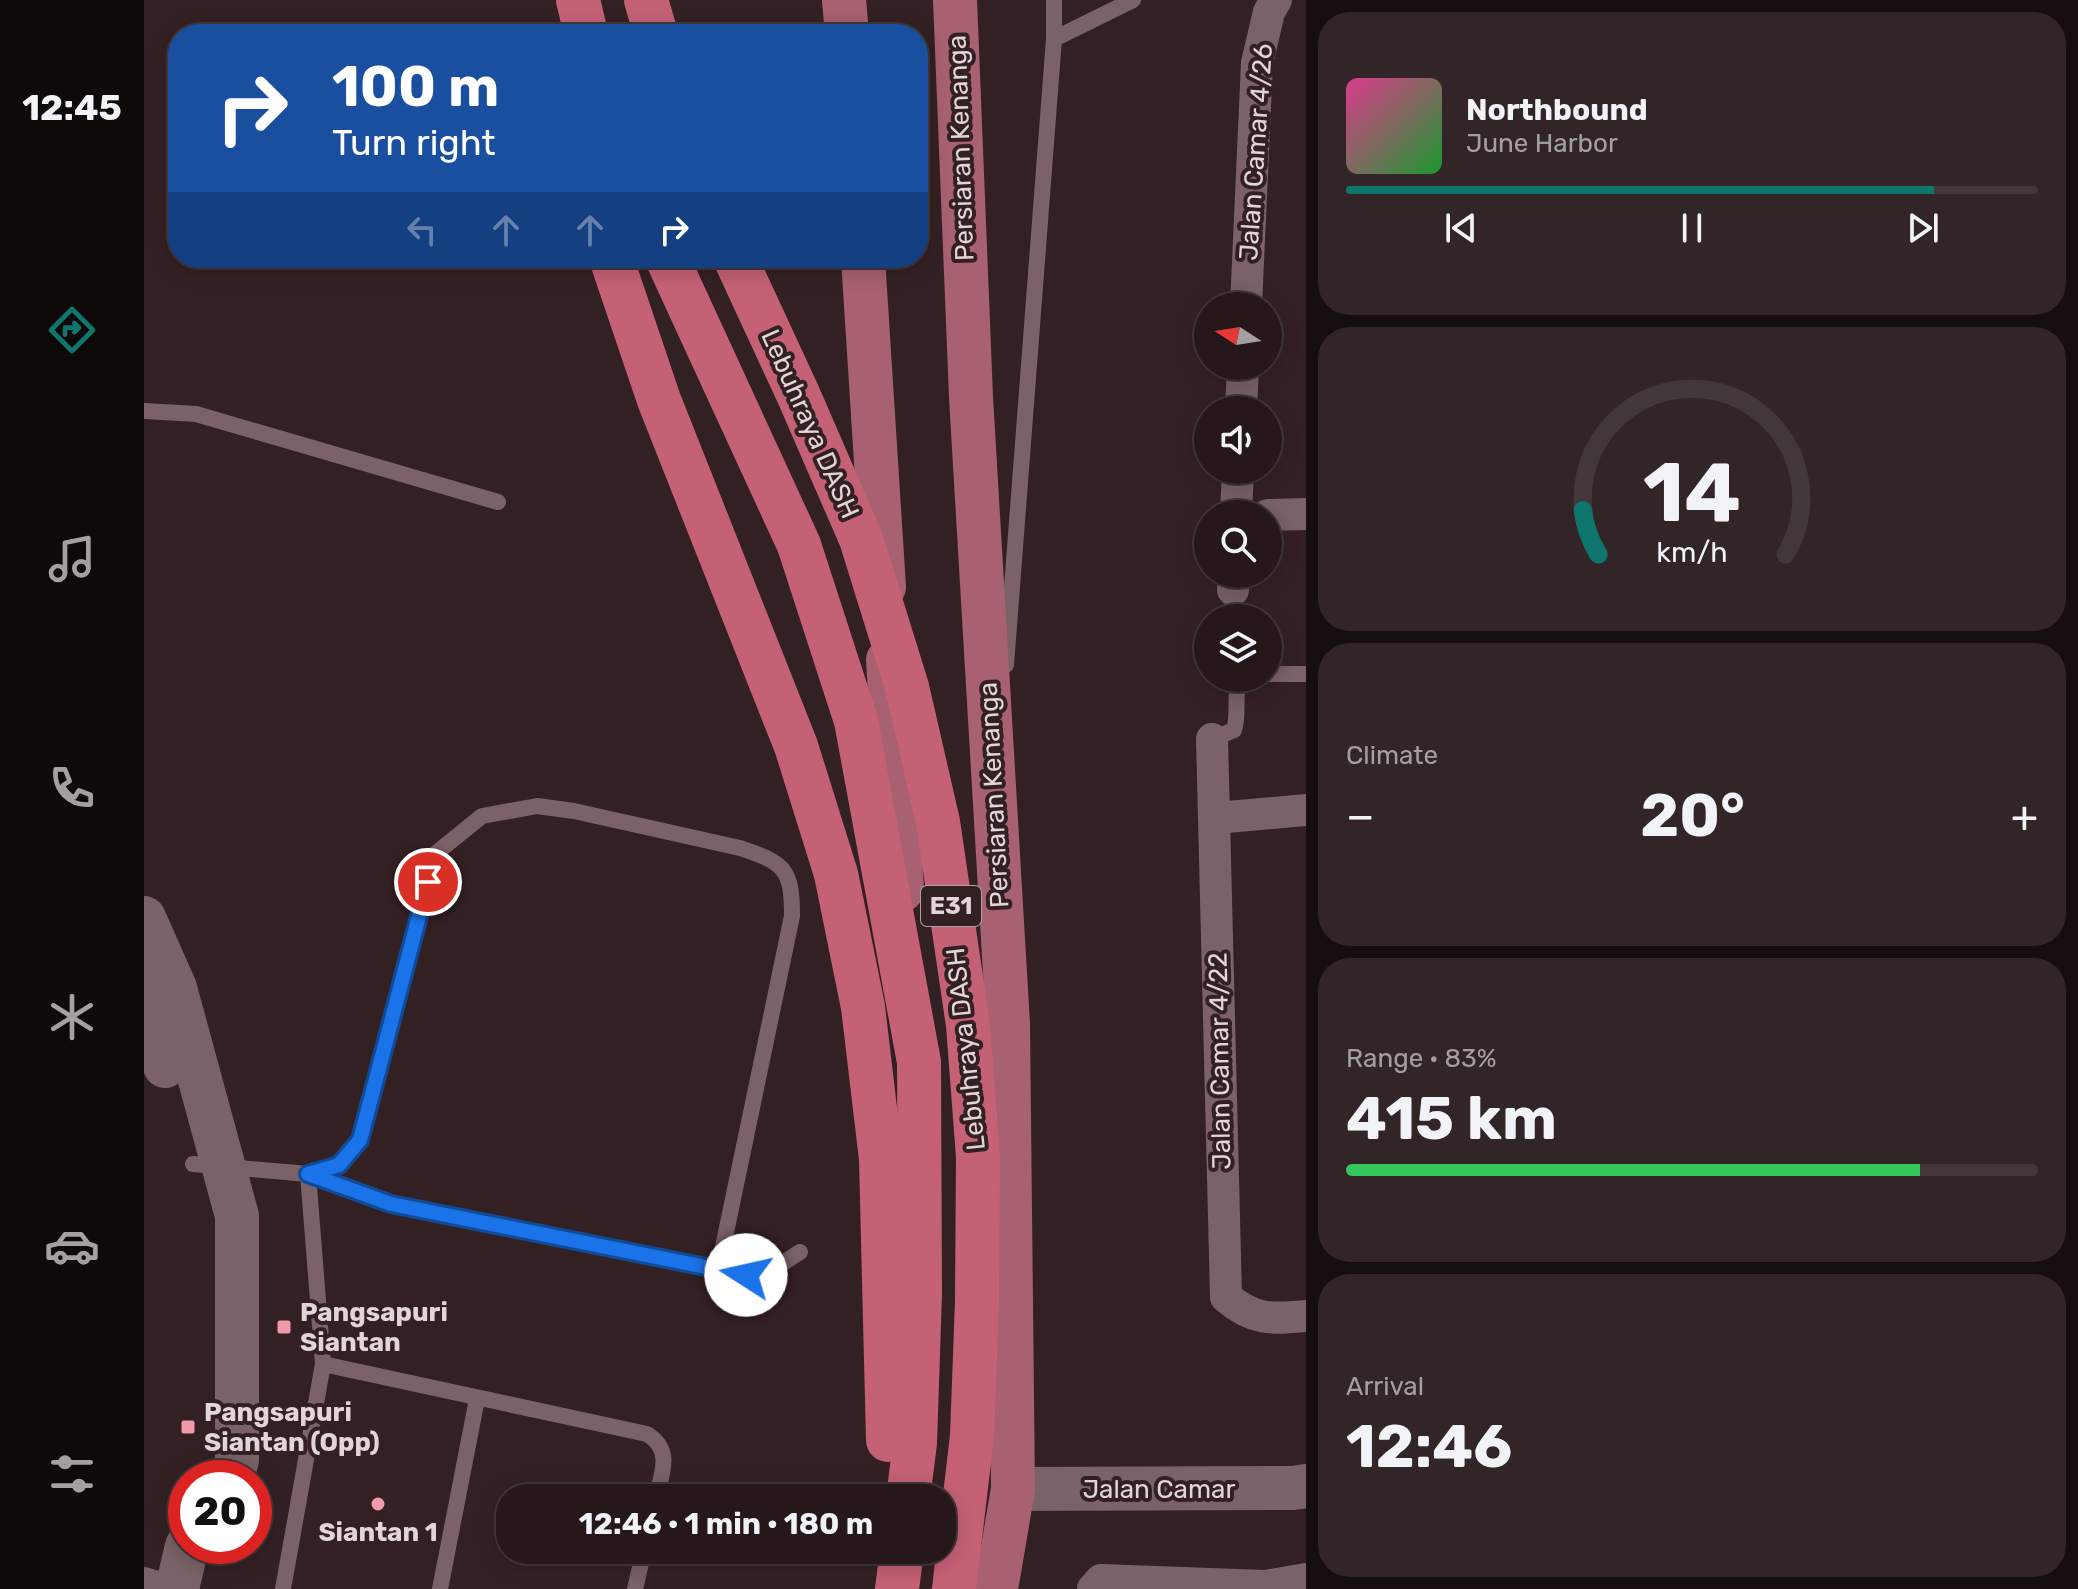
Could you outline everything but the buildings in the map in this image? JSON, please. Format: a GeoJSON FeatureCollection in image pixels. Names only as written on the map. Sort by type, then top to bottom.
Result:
{"type":"FeatureCollection","features":[{"type":"Feature","properties":{"kind":"highway"},"geometry":{"type":"LineString","coordinates":[[552,0],[556,24]]}},
{"type":"Feature","properties":{"kind":"highway"},"geometry":{"type":"LineString","coordinates":[[578,0],[584,24]]}},
{"type":"Feature","properties":{"kind":"highway"},"geometry":{"type":"LineString","coordinates":[[646,0],[653,24]]}},
{"type":"Feature","properties":{"kind":"highway"},"geometry":{"type":"LineString","coordinates":[[614,268],[664,414],[796,746],[836,874],[863,1007],[881,1159],[895,1484]]}},
{"type":"Feature","properties":{"kind":"highway","name":"Lebuhraya DASH"},"geometry":{"type":"LineString","coordinates":[[672,268],[799,545],[856,721],[919,1062],[920,1294],[915,1443],[899,1484]]}},
{"type":"Feature","properties":{"kind":"highway","name":"Lebuhraya DASH"},"geometry":{"type":"LineString","coordinates":[[740,268],[861,539],[907,687],[938,822],[968,1025],[978,1157],[972,1436],[954,1589]]}},
{"type":"Feature","properties":{"kind":"highway"},"geometry":{"type":"LineString","coordinates":[[897,1589],[900,1564]]}},
{"type":"Feature","properties":{"kind":"main road"},"geometry":{"type":"LineString","coordinates":[[844,0],[846,24]]}},
{"type":"Feature","properties":{"kind":"main road","name":"Persiaran Kenanga"},"geometry":{"type":"LineString","coordinates":[[955,0],[971,397],[1008,1024],[1013,1489],[996,1589]]}},
{"type":"Feature","properties":{"kind":"main road"},"geometry":{"type":"LineString","coordinates":[[864,268],[911,1040],[909,1237],[896,1484]]}},
{"type":"Feature","properties":{"kind":"main road"},"geometry":{"type":"LineString","coordinates":[[882,1589],[884,1564]]}},
{"type":"Feature","properties":{"kind":"street","name":"Jalan Camar 4/26"},"geometry":{"type":"LineString","coordinates":[[1247,292],[1257,63],[1269,12],[1276,0]]}},
{"type":"Feature","properties":{"kind":"street"},"geometry":{"type":"LineString","coordinates":[[1282,515],[1306,514]]}},
{"type":"Feature","properties":{"kind":"street","name":"Jalan Camar 4/22"},"geometry":{"type":"LineString","coordinates":[[1212,739],[1226,1297],[1241,1310],[1269,1319],[1306,1316]]}},
{"type":"Feature","properties":{"kind":"street"},"geometry":{"type":"LineString","coordinates":[[1216,818],[1306,810]]}},
{"type":"Feature","properties":{"kind":"street"},"geometry":{"type":"LineString","coordinates":[[144,918],[175,988],[208,1165],[210,1460]]}},
{"type":"Feature","properties":{"kind":"street"},"geometry":{"type":"LineString","coordinates":[[144,993],[208,1165],[237,1216],[237,1460]]}},
{"type":"Feature","properties":{"kind":"street","name":"Jalan Camar"},"geometry":{"type":"LineString","coordinates":[[1013,1489],[1306,1486]]}},
{"type":"Feature","properties":{"kind":"street"},"geometry":{"type":"LineString","coordinates":[[177,1589],[183,1564]]}},
{"type":"Feature","properties":{"kind":"street"},"geometry":{"type":"LineString","coordinates":[[206,1589],[212,1564]]}},
{"type":"Feature","properties":{"kind":"street"},"geometry":{"type":"LineString","coordinates":[[1093,1589],[1101,1580],[1265,1586],[1306,1579]]}},
{"type":"Feature","properties":{"kind":"street"},"geometry":{"type":"LineString","coordinates":[[144,1583],[162,1589]]}},
{"type":"Feature","properties":{"kind":"lane"},"geometry":{"type":"LineString","coordinates":[[992,758],[1000,728],[1012,598],[1054,39],[1054,0]]}},
{"type":"Feature","properties":{"kind":"lane"},"geometry":{"type":"LineString","coordinates":[[1054,39],[1133,0]]}},
{"type":"Feature","properties":{"kind":"lane"},"geometry":{"type":"LineString","coordinates":[[144,411],[196,414],[498,502]]}},
{"type":"Feature","properties":{"kind":"lane"},"geometry":{"type":"LineString","coordinates":[[1282,674],[1306,674]]}},
{"type":"Feature","properties":{"kind":"lane"},"geometry":{"type":"LineString","coordinates":[[1212,739],[1234,730],[1237,692]]}},
{"type":"Feature","properties":{"kind":"lane"},"geometry":{"type":"LineString","coordinates":[[308,1174],[339,1165],[360,1140],[435,854],[482,816],[537,806],[574,811],[740,848],[767,857],[782,867],[792,885],[792,916],[718,1271]]}},
{"type":"Feature","properties":{"kind":"lane"},"geometry":{"type":"LineString","coordinates":[[208,1165],[308,1174],[391,1204],[718,1271],[746,1275],[769,1272],[800,1252]]}},
{"type":"Feature","properties":{"kind":"lane"},"geometry":{"type":"LineString","coordinates":[[283,1589],[323,1364],[308,1174]]}},
{"type":"Feature","properties":{"kind":"lane"},"geometry":{"type":"LineString","coordinates":[[323,1364],[647,1434],[657,1440],[663,1451],[664,1464],[659,1484]]}},
{"type":"Feature","properties":{"kind":"lane"},"geometry":{"type":"LineString","coordinates":[[440,1589],[477,1399]]}},
{"type":"Feature","properties":{"kind":"lane"},"geometry":{"type":"LineString","coordinates":[[635,1589],[641,1564]]}},
{"type":"Feature","properties":{"kind":"place","name":"Pangsapuri Siantan"},"geometry":{"type":"Point","coordinates":[284,1327]}},
{"type":"Feature","properties":{"kind":"place","name":"Pangsapuri Siantan (Opp)"},"geometry":{"type":"Point","coordinates":[188,1427]}},
{"type":"Feature","properties":{"kind":"place","name":"Siantan 1"},"geometry":{"type":"Point","coordinates":[378,1504]}},
{"type":"Feature","properties":{"kind":"route"},"geometry":{"type":"LineString","coordinates":[[428,882],[360,1140],[339,1165],[308,1174],[391,1204],[746,1275]]}}]}
